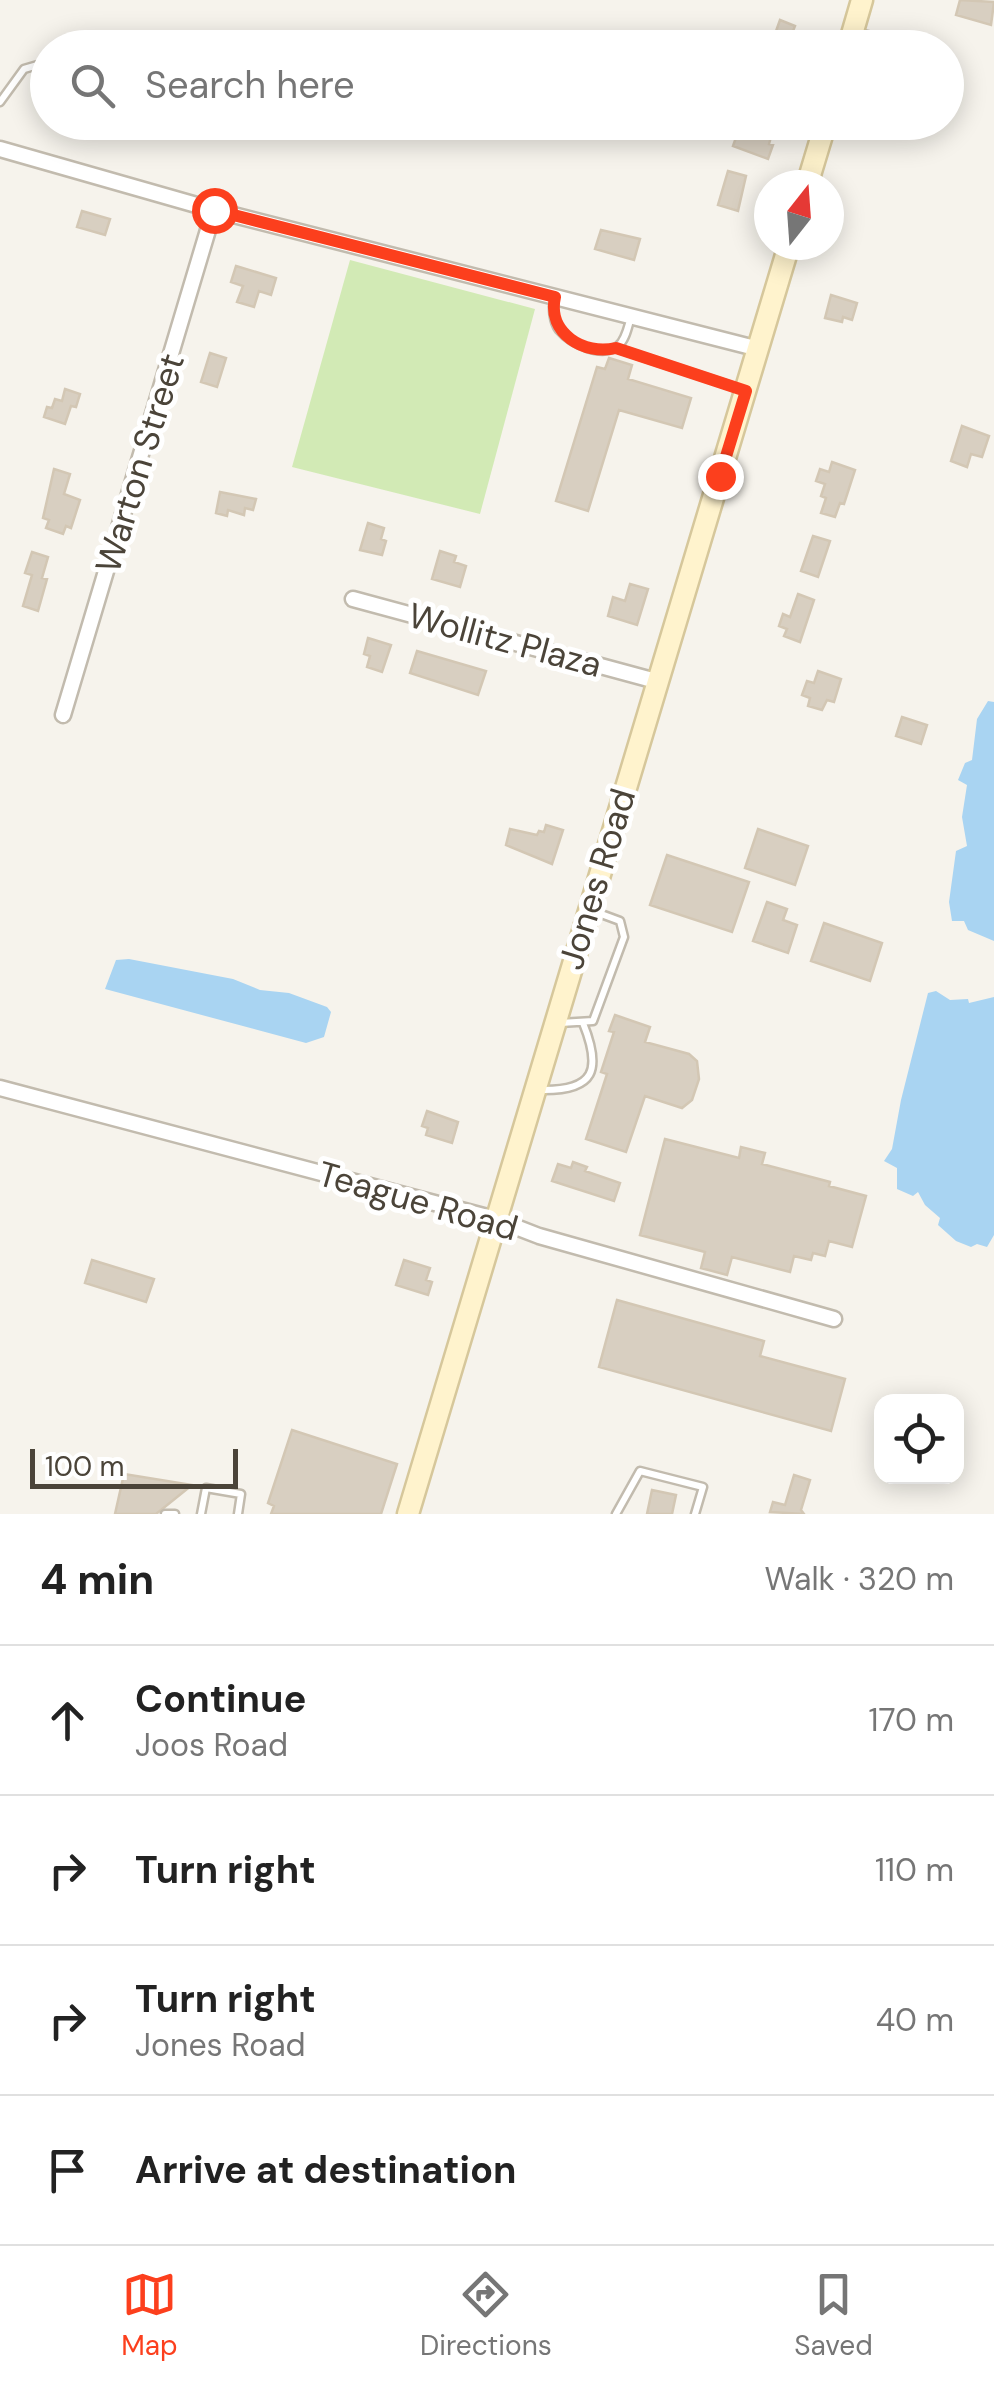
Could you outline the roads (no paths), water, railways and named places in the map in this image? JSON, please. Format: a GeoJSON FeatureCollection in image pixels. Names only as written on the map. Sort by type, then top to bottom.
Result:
{"type":"FeatureCollection","features":[{"type":"Feature","properties":{"kind":"street"},"geometry":{"type":"LineString","coordinates":[[853,30],[862,0]]}},
{"type":"Feature","properties":{"kind":"street"},"geometry":{"type":"LineString","coordinates":[[812,170],[821,140]]}},
{"type":"Feature","properties":{"kind":"street"},"geometry":{"type":"LineString","coordinates":[[0,149],[214,210],[758,349]]}},
{"type":"Feature","properties":{"kind":"street","name":"Warton Street"},"geometry":{"type":"LineString","coordinates":[[63,715],[214,210]]}},
{"type":"Feature","properties":{"kind":"street","name":"Jones Road"},"geometry":{"type":"LineString","coordinates":[[408,1514],[785,260]]}},
{"type":"Feature","properties":{"kind":"street","name":"Wollitz Plaza"},"geometry":{"type":"LineString","coordinates":[[353,599],[656,681]]}},
{"type":"Feature","properties":{"kind":"street","name":"Teague Road"},"geometry":{"type":"LineString","coordinates":[[0,1088],[495,1219],[539,1236],[834,1319]]}},
{"type":"Feature","properties":{"kind":"lane"},"geometry":{"type":"LineString","coordinates":[[0,102],[24,70],[30,68]]}},
{"type":"Feature","properties":{"kind":"lane"},"geometry":{"type":"LineString","coordinates":[[555,297],[552,309],[558,329],[585,347],[600,352],[616,348],[746,391]]}},
{"type":"Feature","properties":{"kind":"lane"},"geometry":{"type":"LineString","coordinates":[[616,348],[632,317]]}},
{"type":"Feature","properties":{"kind":"lane"},"geometry":{"type":"LineString","coordinates":[[554,1023],[593,1021],[624,936],[620,921],[588,910]]}},
{"type":"Feature","properties":{"kind":"lane"},"geometry":{"type":"LineString","coordinates":[[534,1090],[562,1090],[585,1082],[594,1070],[595,1057],[583,1023]]}},
{"type":"Feature","properties":{"kind":"lane"},"geometry":{"type":"LineString","coordinates":[[616,1514],[640,1471],[703,1486],[695,1514]]}},
{"type":"Feature","properties":{"kind":"lane"},"geometry":{"type":"LineString","coordinates":[[201,1514],[206,1488],[241,1494],[238,1514]]}},
{"type":"Feature","properties":{"kind":"lane"},"geometry":{"type":"LineString","coordinates":[[165,1514],[174,1514]]}},
{"type":"Feature","properties":{"kind":"water"},"geometry":{"type":"Polygon","coordinates":[[[988,701],[994,702],[994,941],[968,930],[964,921],[952,921],[949,902],[956,851],[967,846],[962,817],[967,785],[958,780],[965,763],[972,760],[977,719],[988,701]]]}},
{"type":"Feature","properties":{"kind":"water"},"geometry":{"type":"Polygon","coordinates":[[[129,959],[233,979],[327,1007],[331,1012],[324,1037],[306,1043],[105,989],[116,960],[129,959]]]}},
{"type":"Feature","properties":{"kind":"water"},"geometry":{"type":"Polygon","coordinates":[[[936,991],[950,1000],[968,999],[969,1003],[994,997],[994,1235],[987,1247],[971,1247],[956,1241],[938,1225],[940,1218],[925,1205],[918,1192],[913,1196],[897,1189],[897,1168],[884,1161],[892,1149],[928,993],[936,991]]]}}]}
